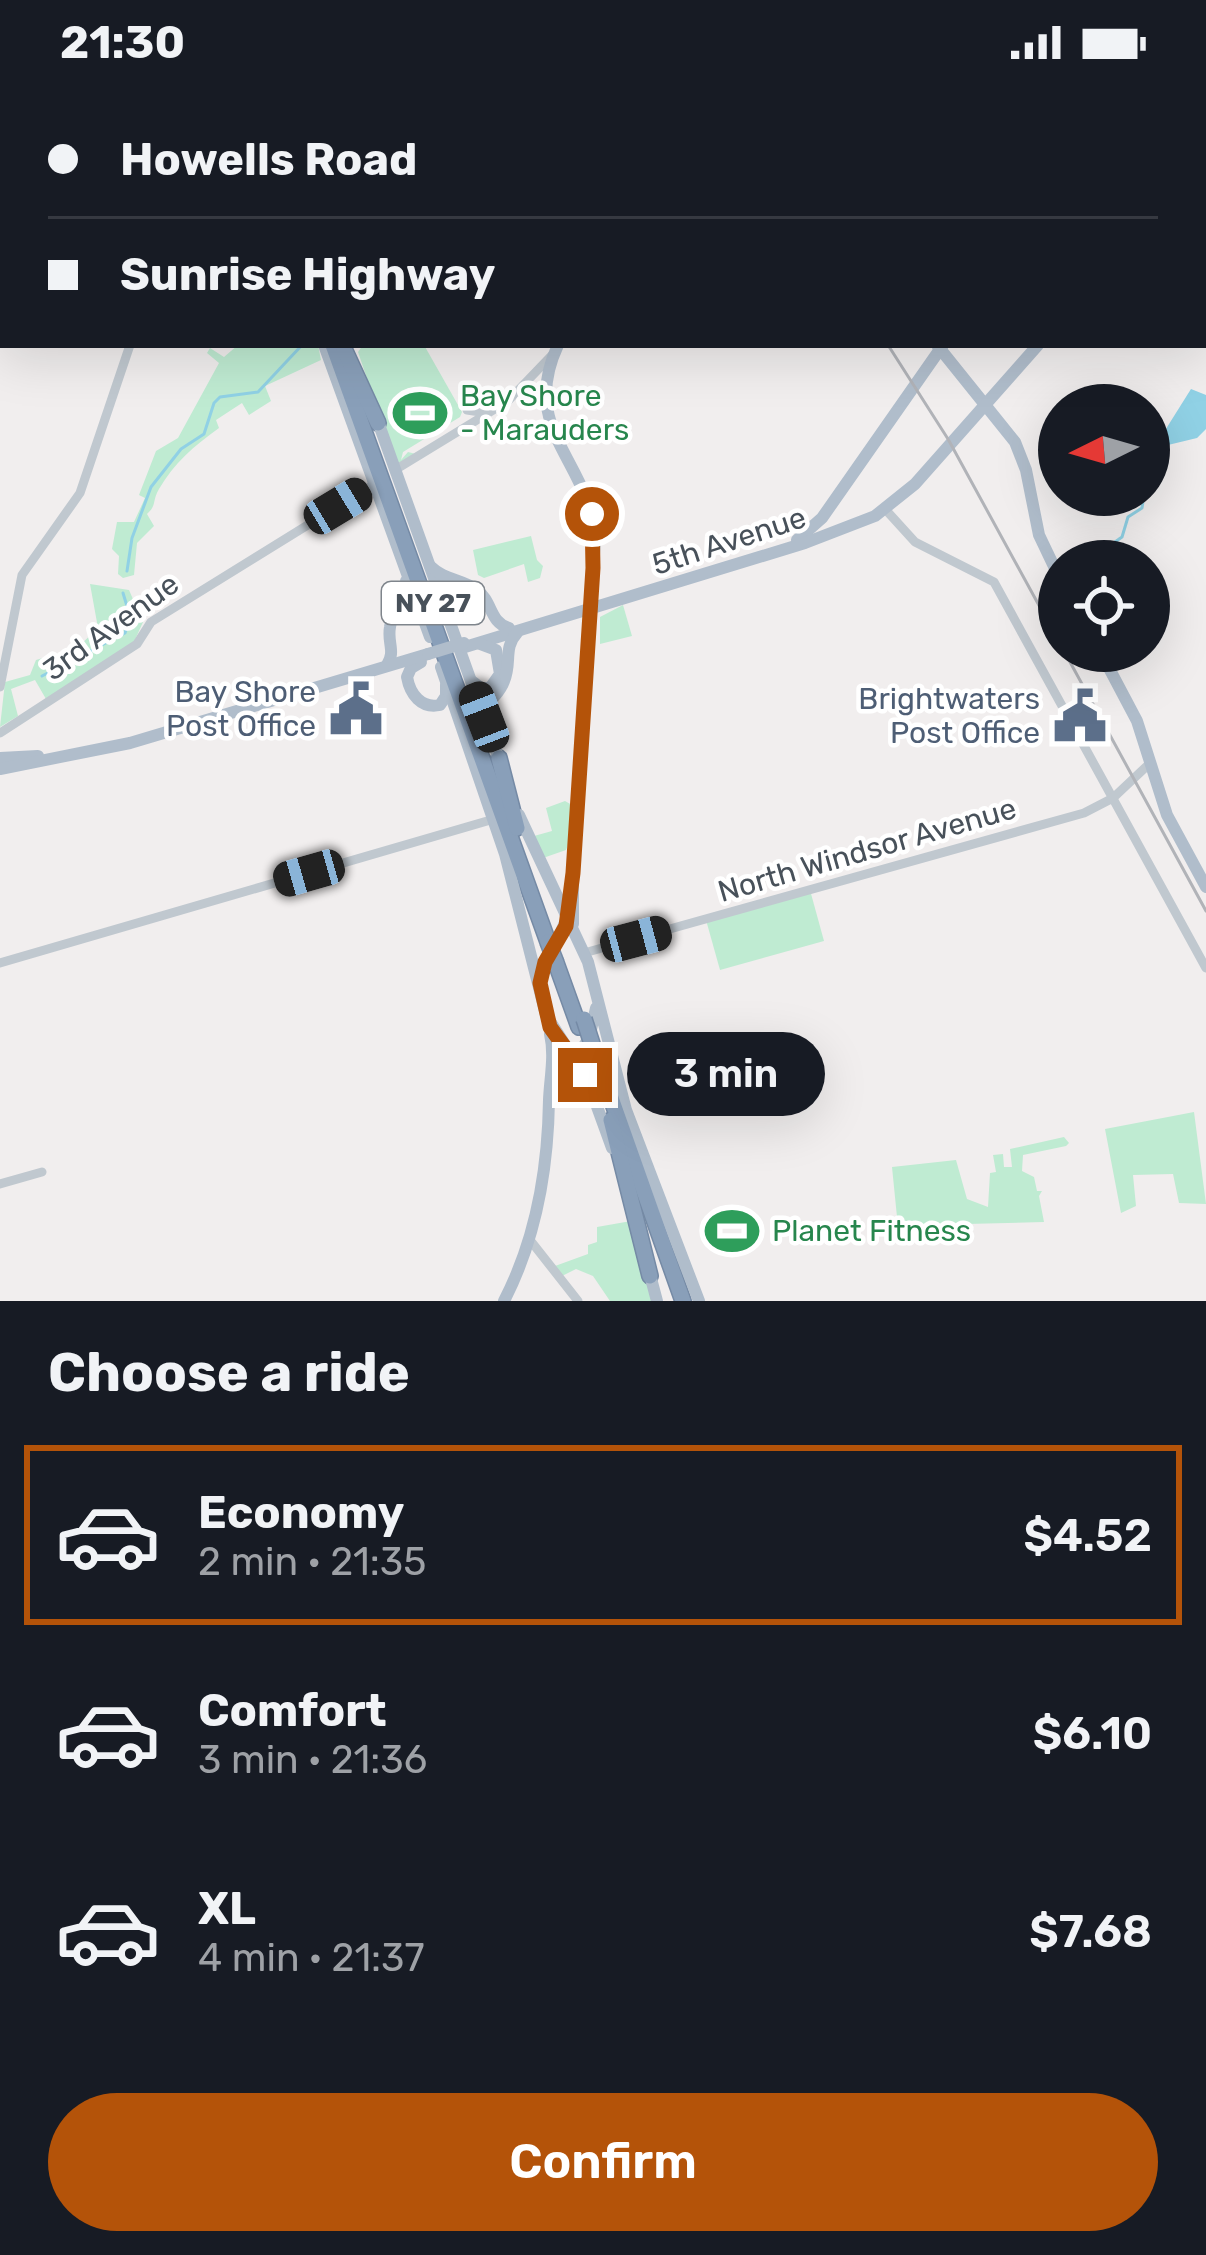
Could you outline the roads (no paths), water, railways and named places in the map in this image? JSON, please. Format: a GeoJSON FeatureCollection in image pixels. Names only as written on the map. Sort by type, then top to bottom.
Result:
{"type":"FeatureCollection","features":[{"type":"Feature","properties":{"kind":"highway"},"geometry":{"type":"LineString","coordinates":[[338,348],[354,429]]}},
{"type":"Feature","properties":{"kind":"highway","name":"NY 27"},"geometry":{"type":"LineString","coordinates":[[338,348],[581,1023],[585,1052],[679,1301]]}},
{"type":"Feature","properties":{"kind":"highway"},"geometry":{"type":"LineString","coordinates":[[339,348],[378,423]]}},
{"type":"Feature","properties":{"kind":"highway"},"geometry":{"type":"LineString","coordinates":[[499,758],[521,855]]}},
{"type":"Feature","properties":{"kind":"highway"},"geometry":{"type":"LineString","coordinates":[[476,767],[521,855]]}},
{"type":"Feature","properties":{"kind":"highway","name":"NY 27"},"geometry":{"type":"LineString","coordinates":[[585,1052],[608,1087],[679,1301]]}},
{"type":"Feature","properties":{"kind":"highway"},"geometry":{"type":"LineString","coordinates":[[608,1087],[646,1168]]}},
{"type":"Feature","properties":{"kind":"highway"},"geometry":{"type":"LineString","coordinates":[[609,1111],[650,1276]]}},
{"type":"Feature","properties":{"kind":"main road"},"geometry":{"type":"LineString","coordinates":[[540,992],[542,970],[567,920],[596,556],[590,501],[554,418],[552,389],[558,348]]}},
{"type":"Feature","properties":{"kind":"main road","name":"5th Avenue"},"geometry":{"type":"LineString","coordinates":[[593,606],[794,542],[810,531],[939,348]]}},
{"type":"Feature","properties":{"kind":"main road"},"geometry":{"type":"LineString","coordinates":[[942,348],[1022,455],[1041,540]]}},
{"type":"Feature","properties":{"kind":"main road","name":"5th Avenue"},"geometry":{"type":"LineString","coordinates":[[6,763],[56,758],[164,734],[890,514],[1035,348]]}},
{"type":"Feature","properties":{"kind":"main road"},"geometry":{"type":"LineString","coordinates":[[378,423],[527,836],[582,948]]}},
{"type":"Feature","properties":{"kind":"main road"},"geometry":{"type":"LineString","coordinates":[[354,429],[494,819],[553,1049],[540,1194],[530,1240],[504,1301]]}},
{"type":"Feature","properties":{"kind":"main road"},"geometry":{"type":"LineString","coordinates":[[428,563],[442,576],[478,591],[497,624],[515,629],[505,680],[485,705],[484,717]]}},
{"type":"Feature","properties":{"kind":"main road"},"geometry":{"type":"LineString","coordinates":[[404,568],[406,595],[390,624],[393,654],[382,668],[398,677],[414,705],[448,718],[463,732]]}},
{"type":"Feature","properties":{"kind":"main road"},"geometry":{"type":"LineString","coordinates":[[446,617],[445,600],[452,590],[464,590],[477,598],[487,622],[469,644]]}},
{"type":"Feature","properties":{"kind":"main road"},"geometry":{"type":"LineString","coordinates":[[426,656],[402,649],[397,623],[413,615],[429,633]]}},
{"type":"Feature","properties":{"kind":"main road"},"geometry":{"type":"LineString","coordinates":[[468,677],[476,686],[488,689],[501,670],[494,646],[469,644]]}},
{"type":"Feature","properties":{"kind":"main road"},"geometry":{"type":"LineString","coordinates":[[426,656],[409,671],[412,693],[427,706],[438,706],[446,696],[445,678]]}},
{"type":"Feature","properties":{"kind":"main road"},"geometry":{"type":"LineString","coordinates":[[1111,672],[1146,744],[1163,748]]}},
{"type":"Feature","properties":{"kind":"main road"},"geometry":{"type":"LineString","coordinates":[[1138,725],[1143,770],[1206,887]]}},
{"type":"Feature","properties":{"kind":"main road"},"geometry":{"type":"LineString","coordinates":[[1143,770],[1166,815]]}},
{"type":"Feature","properties":{"kind":"main road"},"geometry":{"type":"LineString","coordinates":[[573,873],[572,916],[596,989],[620,1089],[699,1301]]}},
{"type":"Feature","properties":{"kind":"main road"},"geometry":{"type":"LineString","coordinates":[[554,949],[569,944],[582,948]]}},
{"type":"Feature","properties":{"kind":"main road"},"geometry":{"type":"LineString","coordinates":[[596,989],[585,1075],[657,1301]]}},
{"type":"Feature","properties":{"kind":"main road"},"geometry":{"type":"LineString","coordinates":[[545,1015],[563,1046],[585,1052]]}},
{"type":"Feature","properties":{"kind":"main road"},"geometry":{"type":"LineString","coordinates":[[550,1110],[561,1078],[585,1052]]}},
{"type":"Feature","properties":{"kind":"street"},"geometry":{"type":"LineString","coordinates":[[0,687],[22,574],[80,493],[129,348]]}},
{"type":"Feature","properties":{"kind":"street"},"geometry":{"type":"LineString","coordinates":[[395,470],[492,412],[558,348]]}},
{"type":"Feature","properties":{"kind":"street"},"geometry":{"type":"LineString","coordinates":[[467,410],[492,412]]}},
{"type":"Feature","properties":{"kind":"street","name":"3rd Avenue"},"geometry":{"type":"LineString","coordinates":[[0,733],[137,644],[151,622],[374,484]]}},
{"type":"Feature","properties":{"kind":"street"},"geometry":{"type":"LineString","coordinates":[[890,514],[914,542],[994,582],[1206,968]]}},
{"type":"Feature","properties":{"kind":"street","name":"North Windsor Avenue"},"geometry":{"type":"LineString","coordinates":[[582,948],[1079,815],[1113,798],[1143,770]]}},
{"type":"Feature","properties":{"kind":"street"},"geometry":{"type":"LineString","coordinates":[[0,963],[494,819]]}},
{"type":"Feature","properties":{"kind":"street"},"geometry":{"type":"LineString","coordinates":[[0,1184],[43,1172]]}},
{"type":"Feature","properties":{"kind":"street"},"geometry":{"type":"LineString","coordinates":[[530,1240],[578,1301]]}},
{"type":"Feature","properties":{"kind":"water"},"geometry":{"type":"Polygon","coordinates":[[[1191,389],[1206,395],[1206,429],[1197,438],[1170,445],[1170,422],[1191,389]]]}},
{"type":"Feature","properties":{"kind":"waterway"},"geometry":{"type":"LineString","coordinates":[[127,571],[132,538],[151,487],[181,449],[204,434],[214,403],[220,397],[258,392],[299,348]]}},
{"type":"Feature","properties":{"kind":"waterway"},"geometry":{"type":"LineString","coordinates":[[1118,540],[1130,516]]}},
{"type":"Feature","properties":{"kind":"waterway"},"geometry":{"type":"LineString","coordinates":[[42,676],[125,633],[130,616],[123,593]]}},
{"type":"Feature","properties":{"kind":"railway"},"geometry":{"type":"LineString","coordinates":[[890,348],[948,439],[1038,604]]}},
{"type":"Feature","properties":{"kind":"railway"},"geometry":{"type":"LineString","coordinates":[[1075,672],[1206,911]]}},
{"type":"Feature","properties":{"kind":"place","name":"Bay Shore - Marauders"},"geometry":{"type":"Point","coordinates":[420,413]}},
{"type":"Feature","properties":{"kind":"place","name":"Bay Shore Post Office"},"geometry":{"type":"Point","coordinates":[356,709]}},
{"type":"Feature","properties":{"kind":"place","name":"Brightwaters Post Office"},"geometry":{"type":"Point","coordinates":[1080,716]}},
{"type":"Feature","properties":{"kind":"place","name":"Planet Fitness"},"geometry":{"type":"Point","coordinates":[732,1231]}}]}
